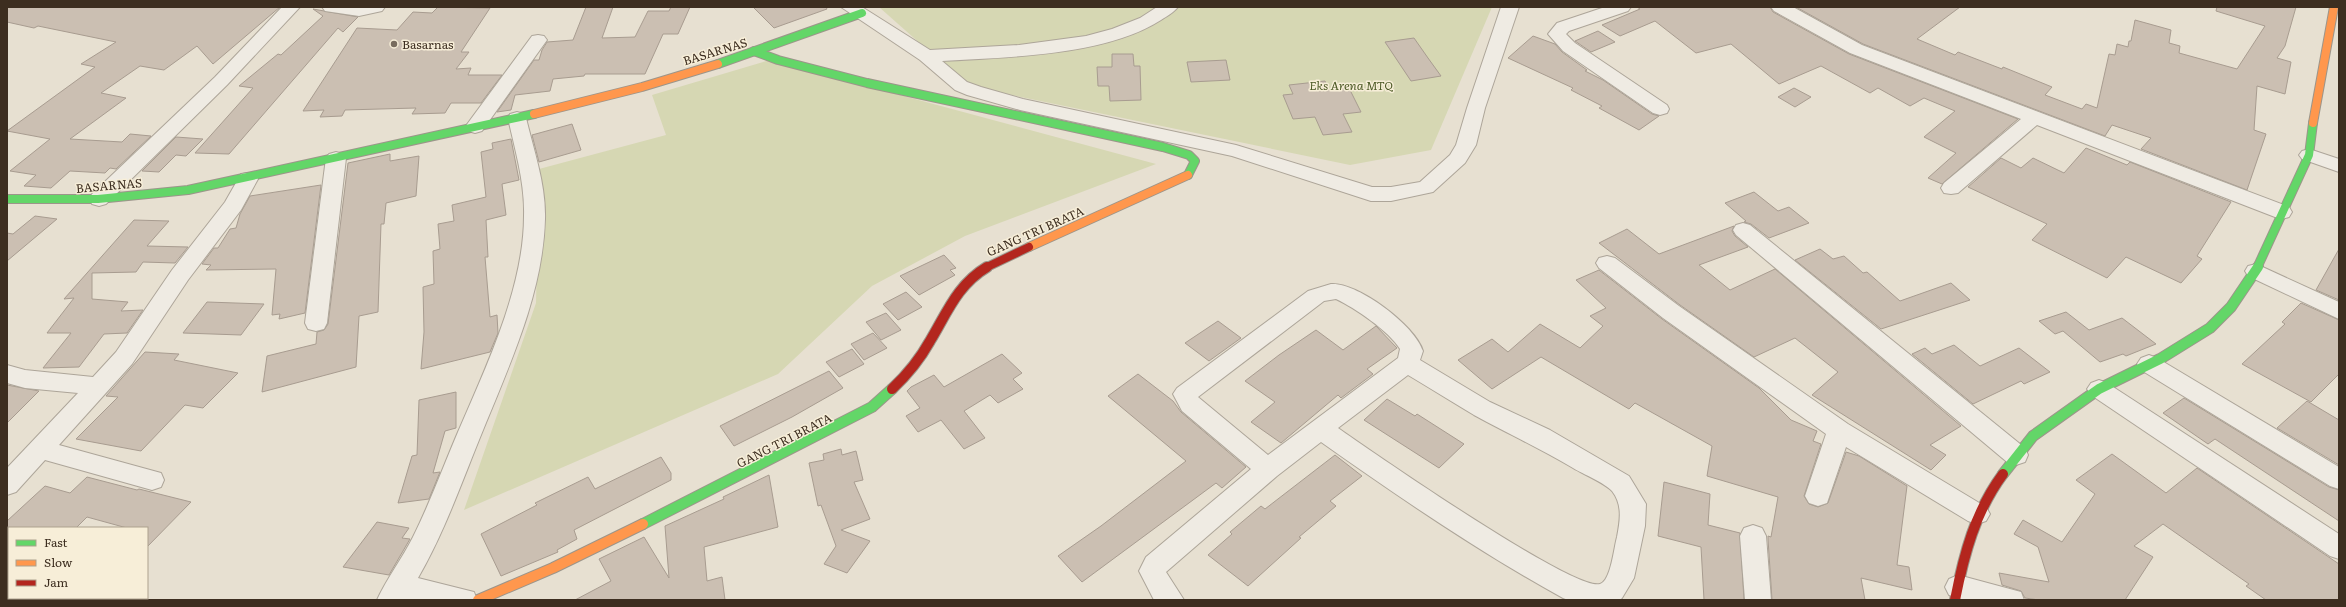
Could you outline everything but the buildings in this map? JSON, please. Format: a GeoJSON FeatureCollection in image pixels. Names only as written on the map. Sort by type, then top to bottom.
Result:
{"type":"FeatureCollection","features":[{"type":"Feature","properties":{"kind":"main road"},"geometry":{"type":"LineString","coordinates":[[1956,594],[1968,537],[1977,514],[1992,487],[2016,455],[2033,436],[2099,389],[2149,364],[2210,328],[2231,308],[2256,271],[2309,155],[2318,90],[2334,7]]}},
{"type":"Feature","properties":{"kind":"main road","name":"BASARNAS"},"geometry":{"type":"LineString","coordinates":[[7,199],[55,201],[98,199],[186,191],[248,179],[516,118],[623,91],[754,52],[856,10]]}},
{"type":"Feature","properties":{"kind":"main road","name":"GANG TRI BRATA"},"geometry":{"type":"LineString","coordinates":[[478,600],[553,568],[703,495],[872,407],[900,382],[930,342],[946,310],[962,287],[986,266],[1186,177],[1192,170],[1195,161],[1189,155],[1163,147],[867,83],[778,60],[754,52]]}},
{"type":"Feature","properties":{"kind":"street"},"geometry":{"type":"LineString","coordinates":[[98,199],[221,82],[291,7]]}},
{"type":"Feature","properties":{"kind":"street"},"geometry":{"type":"LineString","coordinates":[[331,7],[359,11],[376,7]]}},
{"type":"Feature","properties":{"kind":"street"},"geometry":{"type":"LineString","coordinates":[[926,56],[1018,50],[1095,40],[1131,29],[1169,7]]}},
{"type":"Feature","properties":{"kind":"street"},"geometry":{"type":"LineString","coordinates":[[856,10],[926,56],[961,86],[992,97],[1236,151],[1371,194],[1391,194],[1426,187],[1458,159],[1466,145],[1476,108],[1510,7]]}},
{"type":"Feature","properties":{"kind":"street"},"geometry":{"type":"LineString","coordinates":[[1622,7],[1563,27],[1557,34],[1569,47],[1660,109]]}},
{"type":"Feature","properties":{"kind":"street"},"geometry":{"type":"LineString","coordinates":[[1780,7],[1856,49],[2033,119],[2282,212]]}},
{"type":"Feature","properties":{"kind":"street"},"geometry":{"type":"LineString","coordinates":[[475,127],[538,40]]}},
{"type":"Feature","properties":{"kind":"street"},"geometry":{"type":"LineString","coordinates":[[464,600],[395,593],[439,508],[488,390],[522,298],[534,230],[531,177],[516,118]]}},
{"type":"Feature","properties":{"kind":"street"},"geometry":{"type":"LineString","coordinates":[[1951,188],[2033,119]]}},
{"type":"Feature","properties":{"kind":"street"},"geometry":{"type":"LineString","coordinates":[[2309,155],[2339,166]]}},
{"type":"Feature","properties":{"kind":"street"},"geometry":{"type":"LineString","coordinates":[[316,323],[336,158]]}},
{"type":"Feature","properties":{"kind":"street"},"geometry":{"type":"LineString","coordinates":[[7,485],[96,386],[124,358],[180,275],[234,205],[248,179]]}},
{"type":"Feature","properties":{"kind":"street"},"geometry":{"type":"LineString","coordinates":[[1742,230],[2016,455]]}},
{"type":"Feature","properties":{"kind":"street"},"geometry":{"type":"LineString","coordinates":[[1607,264],[1671,312],[1839,431],[1977,514]]}},
{"type":"Feature","properties":{"kind":"street"},"geometry":{"type":"LineString","coordinates":[[2256,271],[2339,310]]}},
{"type":"Feature","properties":{"kind":"street"},"geometry":{"type":"LineString","coordinates":[[1171,600],[1154,577],[1152,571],[1155,565],[1268,469],[1407,363],[1411,350],[1408,340],[1398,330],[1352,297],[1340,292],[1328,292],[1316,296],[1185,394],[1190,405],[1268,469]]}},
{"type":"Feature","properties":{"kind":"street"},"geometry":{"type":"LineString","coordinates":[[1321,429],[1388,476],[1532,568],[1572,590],[1595,596],[1605,595],[1613,590],[1620,578],[1632,526],[1633,504],[1620,483],[1541,437],[1482,408],[1407,363]]}},
{"type":"Feature","properties":{"kind":"street"},"geometry":{"type":"LineString","coordinates":[[2149,364],[2339,479]]}},
{"type":"Feature","properties":{"kind":"street"},"geometry":{"type":"LineString","coordinates":[[7,374],[25,379],[96,386]]}},
{"type":"Feature","properties":{"kind":"street"},"geometry":{"type":"LineString","coordinates":[[2099,389],[2339,548]]}},
{"type":"Feature","properties":{"kind":"street"},"geometry":{"type":"LineString","coordinates":[[1818,496],[1839,431]]}},
{"type":"Feature","properties":{"kind":"street"},"geometry":{"type":"LineString","coordinates":[[39,449],[152,480]]}},
{"type":"Feature","properties":{"kind":"street"},"geometry":{"type":"LineString","coordinates":[[1753,536],[1758,600]]}},
{"type":"Feature","properties":{"kind":"street"},"geometry":{"type":"LineString","coordinates":[[1956,594],[2011,600]]}},
{"type":"Feature","properties":{"kind":"green space","name":"Eks Arena MTQ"},"geometry":{"type":"Polygon","coordinates":[[[879,7],[1492,7],[1431,150],[1350,165],[968,86],[879,7]]]}},
{"type":"Feature","properties":{"kind":"green space"},"geometry":{"type":"Polygon","coordinates":[[[770,60],[1156,164],[965,236],[872,286],[778,374],[464,510],[536,303],[539,169],[666,135],[652,95],[770,60]]]}},
{"type":"Feature","properties":{"kind":"traffic: fast"},"geometry":{"type":"LineString","coordinates":[[718,64],[862,13]]}},
{"type":"Feature","properties":{"kind":"traffic: fast"},"geometry":{"type":"LineString","coordinates":[[754,51],[778,60],[867,83],[1163,147],[1189,155],[1195,161],[1188,175]]}},
{"type":"Feature","properties":{"kind":"traffic: fast"},"geometry":{"type":"LineString","coordinates":[[7,199],[98,199],[188,190],[534,114]]}},
{"type":"Feature","properties":{"kind":"traffic: fast"},"geometry":{"type":"LineString","coordinates":[[2003,474],[2033,436],[2099,389],[2160,359],[2210,328],[2231,307],[2256,271],[2309,155],[2313,123]]}},
{"type":"Feature","properties":{"kind":"traffic: fast"},"geometry":{"type":"LineString","coordinates":[[643,524],[872,407],[892,389]]}},
{"type":"Feature","properties":{"kind":"traffic: slow"},"geometry":{"type":"LineString","coordinates":[[2313,123],[2334,7]]}},
{"type":"Feature","properties":{"kind":"traffic: slow"},"geometry":{"type":"LineString","coordinates":[[534,114],[642,87],[718,64]]}},
{"type":"Feature","properties":{"kind":"traffic: slow"},"geometry":{"type":"LineString","coordinates":[[1029,247],[1188,175]]}},
{"type":"Feature","properties":{"kind":"traffic: slow"},"geometry":{"type":"LineString","coordinates":[[478,600],[553,568],[643,524]]}},
{"type":"Feature","properties":{"kind":"traffic: jam"},"geometry":{"type":"LineString","coordinates":[[892,389],[908,373],[926,348],[952,300],[962,287],[985,268],[1029,247]]}},
{"type":"Feature","properties":{"kind":"traffic: jam"},"geometry":{"type":"LineString","coordinates":[[1955,600],[1966,549],[1976,518],[1983,503],[2003,474]]}},
{"type":"Feature","properties":{"kind":"place","name":"Basarnas"},"geometry":{"type":"Point","coordinates":[394,44]}}]}
